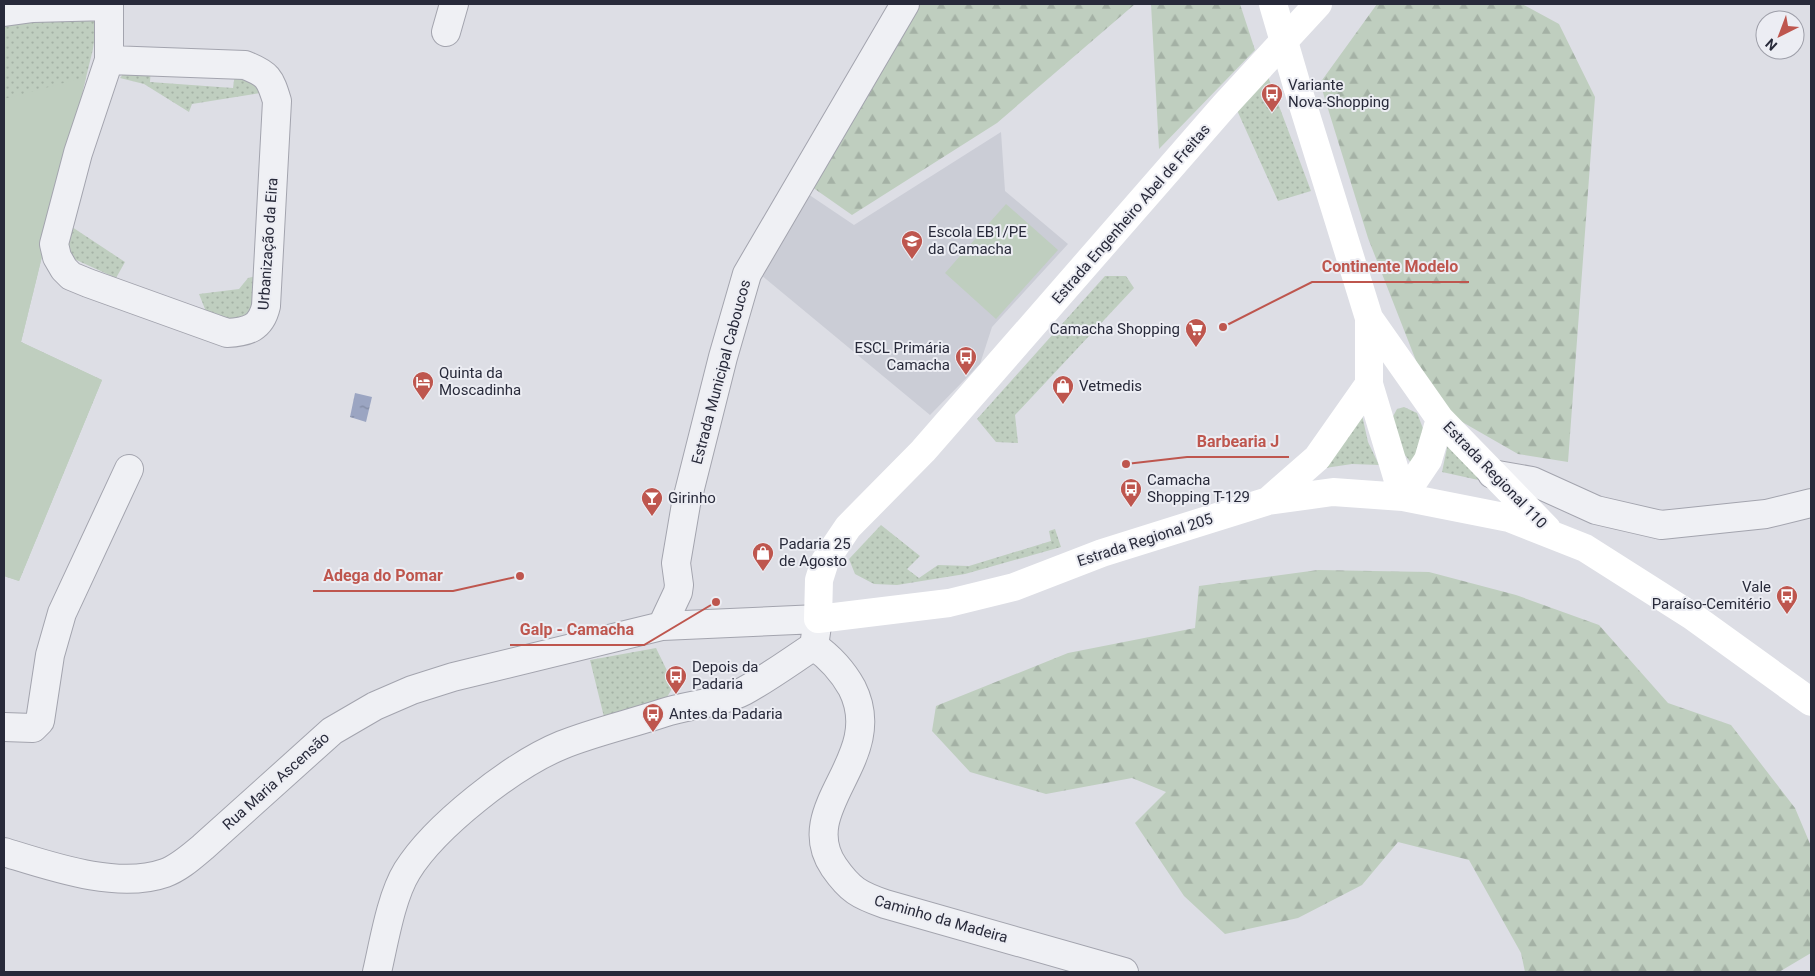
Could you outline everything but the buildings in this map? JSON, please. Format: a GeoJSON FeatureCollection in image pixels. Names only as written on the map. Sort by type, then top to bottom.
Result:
{"type":"FeatureCollection","features":[{"type":"Feature","properties":{"kind":"main road","name":"Estrada Regional 110"},"geometry":{"type":"LineString","coordinates":[[1273,4],[1369,318],[1440,419],[1549,532]]}},
{"type":"Feature","properties":{"kind":"main road","name":"Estrada Engenheiro Abel de Freitas"},"geometry":{"type":"LineString","coordinates":[[818,618],[819,580],[826,561],[848,527],[929,445],[1226,105],[1318,4]]}},
{"type":"Feature","properties":{"kind":"main road","name":"Estrada Regional 110"},"geometry":{"type":"LineString","coordinates":[[1369,318],[1369,384],[1404,497]]}},
{"type":"Feature","properties":{"kind":"main road"},"geometry":{"type":"LineString","coordinates":[[1268,501],[1317,458],[1369,384],[1423,397]]}},
{"type":"Feature","properties":{"kind":"main road","name":"Estrada Regional 110"},"geometry":{"type":"LineString","coordinates":[[1404,497],[1428,460],[1440,419]]}},
{"type":"Feature","properties":{"kind":"main road","name":"Estrada Regional 205"},"geometry":{"type":"LineString","coordinates":[[818,618],[949,603],[1014,587],[1102,553],[1268,501],[1332,492],[1404,497],[1439,502],[1509,518],[1549,532],[1585,548],[1692,616],[1811,702]]}},
{"type":"Feature","properties":{"kind":"street"},"geometry":{"type":"LineString","coordinates":[[446,32],[454,4]]}},
{"type":"Feature","properties":{"kind":"street","name":"Estrada Municipal Caboucos"},"geometry":{"type":"LineString","coordinates":[[662,626],[678,592],[676,563],[686,504],[723,357],[747,274],[905,4]]}},
{"type":"Feature","properties":{"kind":"street"},"geometry":{"type":"LineString","coordinates":[[4,12],[32,8],[109,5]]}},
{"type":"Feature","properties":{"kind":"street","name":"Urbanização da Eira"},"geometry":{"type":"LineString","coordinates":[[109,5],[109,60],[78,153],[58,223],[54,244],[57,257],[71,276],[97,286],[227,332],[243,332],[254,328],[264,317],[266,306],[277,101],[272,82],[263,72],[245,66],[109,60]]}},
{"type":"Feature","properties":{"kind":"street"},"geometry":{"type":"LineString","coordinates":[[4,727],[32,728],[40,721],[50,655],[62,613],[129,469]]}},
{"type":"Feature","properties":{"kind":"street"},"geometry":{"type":"LineString","coordinates":[[1492,474],[1532,481],[1596,510],[1661,525],[1766,514],[1811,503]]}},
{"type":"Feature","properties":{"kind":"street"},"geometry":{"type":"LineString","coordinates":[[377,972],[389,918],[407,872],[429,843],[493,787],[529,763],[562,745],[668,711],[723,699],[743,691],[814,646],[818,618]]}},
{"type":"Feature","properties":{"kind":"street","name":"Rua Maria Ascensão"},"geometry":{"type":"LineString","coordinates":[[4,852],[60,869],[110,877],[147,877],[166,872],[185,862],[203,848],[332,730],[375,706],[412,690],[453,677],[662,626],[818,618]]}},
{"type":"Feature","properties":{"kind":"street","name":"Caminho da Madeira"},"geometry":{"type":"LineString","coordinates":[[814,646],[842,671],[859,704],[862,717],[856,749],[827,813],[822,832],[828,857],[843,880],[859,895],[885,904],[1124,972]]}},
{"type":"Feature","properties":{"kind":"shaded area","name":"Escola EB1/PE da Camacha"},"geometry":{"type":"Polygon","coordinates":[[[1001,132],[1005,191],[1068,244],[992,327],[980,364],[930,415],[761,275],[805,192],[854,225],[1001,132]]]}},
{"type":"Feature","properties":{"kind":"green space"},"geometry":{"type":"Polygon","coordinates":[[[917,4],[1135,4],[997,123],[852,215],[812,187],[917,4]]]}},
{"type":"Feature","properties":{"kind":"green space"},"geometry":{"type":"Polygon","coordinates":[[[1151,4],[1240,4],[1255,50],[1159,149],[1151,4]]]}},
{"type":"Feature","properties":{"kind":"green space"},"geometry":{"type":"Polygon","coordinates":[[[1377,4],[1522,4],[1559,24],[1595,97],[1568,462],[1518,454],[1457,419],[1422,376],[1368,238],[1320,83],[1377,4]]]}},
{"type":"Feature","properties":{"kind":"green space"},"geometry":{"type":"Polygon","coordinates":[[[4,16],[97,18],[93,49],[21,342],[102,380],[19,581],[4,576],[4,16]]]}},
{"type":"Feature","properties":{"kind":"green space"},"geometry":{"type":"Polygon","coordinates":[[[151,67],[150,82],[233,88],[235,73],[267,92],[192,104],[189,112],[144,84],[120,78],[124,73],[151,67]]]}},
{"type":"Feature","properties":{"kind":"green space"},"geometry":{"type":"Polygon","coordinates":[[[1267,74],[1311,191],[1278,201],[1236,108],[1267,74]]]}},
{"type":"Feature","properties":{"kind":"green space"},"geometry":{"type":"Polygon","coordinates":[[[86,77],[21,342],[102,380],[19,581],[4,576],[4,99],[86,77]]]}},
{"type":"Feature","properties":{"kind":"green space"},"geometry":{"type":"Polygon","coordinates":[[[1006,204],[1058,250],[996,319],[945,273],[1006,204]]]}},
{"type":"Feature","properties":{"kind":"green space"},"geometry":{"type":"Polygon","coordinates":[[[69,225],[125,262],[116,278],[72,258],[66,249],[69,225]]]}},
{"type":"Feature","properties":{"kind":"green space"},"geometry":{"type":"Polygon","coordinates":[[[256,276],[254,307],[242,318],[227,322],[207,314],[199,294],[239,289],[248,278],[256,276]]]}},
{"type":"Feature","properties":{"kind":"green space"},"geometry":{"type":"Polygon","coordinates":[[[1105,276],[1126,276],[1134,288],[1015,415],[1018,443],[996,442],[977,419],[1105,276]]]}},
{"type":"Feature","properties":{"kind":"green space"},"geometry":{"type":"Polygon","coordinates":[[[1404,407],[1417,413],[1424,431],[1412,464],[1401,450],[1390,422],[1397,409],[1404,407]]]}},
{"type":"Feature","properties":{"kind":"green space"},"geometry":{"type":"Polygon","coordinates":[[[1362,415],[1368,442],[1379,465],[1352,464],[1325,468],[1362,415]]]}},
{"type":"Feature","properties":{"kind":"green space"},"geometry":{"type":"Polygon","coordinates":[[[1448,443],[1483,481],[1442,472],[1448,443]]]}},
{"type":"Feature","properties":{"kind":"green space"},"geometry":{"type":"Polygon","coordinates":[[[881,525],[920,556],[907,569],[919,578],[938,565],[969,566],[1051,541],[1049,531],[1055,529],[1061,547],[965,574],[897,585],[874,584],[855,574],[849,559],[881,525]]]}},
{"type":"Feature","properties":{"kind":"green space"},"geometry":{"type":"Polygon","coordinates":[[[1318,570],[1429,572],[1516,595],[1599,625],[1668,703],[1731,725],[1795,808],[1811,846],[1811,953],[1779,972],[1525,972],[1521,953],[1469,860],[1398,842],[1362,885],[1298,918],[1225,934],[1184,896],[1135,823],[1166,792],[1132,778],[1046,794],[970,772],[932,731],[936,706],[1068,653],[1195,628],[1199,586],[1318,570]]]}},
{"type":"Feature","properties":{"kind":"green space"},"geometry":{"type":"Polygon","coordinates":[[[656,648],[674,685],[666,699],[605,721],[590,660],[656,648]]]}},
{"type":"Feature","properties":{"kind":"water"},"geometry":{"type":"Polygon","coordinates":[[[355,393],[372,397],[366,422],[350,417],[355,393]]]}},
{"type":"Feature","properties":{"kind":"place","name":"Variante Nova-Shopping"},"geometry":{"type":"Point","coordinates":[1272,113]}},
{"type":"Feature","properties":{"kind":"place","name":"Escola EB1/PE da Camacha"},"geometry":{"type":"Point","coordinates":[912,260]}},
{"type":"Feature","properties":{"kind":"place","name":"Continente Modelo"},"geometry":{"type":"Point","coordinates":[1223,327]}},
{"type":"Feature","properties":{"kind":"place","name":"Camacha Shopping"},"geometry":{"type":"Point","coordinates":[1196,348]}},
{"type":"Feature","properties":{"kind":"place","name":"ESCL Primária Camacha"},"geometry":{"type":"Point","coordinates":[966,376]}},
{"type":"Feature","properties":{"kind":"place","name":"Quinta da Moscadinha"},"geometry":{"type":"Point","coordinates":[423,401]}},
{"type":"Feature","properties":{"kind":"place","name":"Vetmedis"},"geometry":{"type":"Point","coordinates":[1063,405]}},
{"type":"Feature","properties":{"kind":"place","name":"Barbearia J"},"geometry":{"type":"Point","coordinates":[1126,464]}},
{"type":"Feature","properties":{"kind":"place","name":"Camacha Shopping T-129"},"geometry":{"type":"Point","coordinates":[1131,508]}},
{"type":"Feature","properties":{"kind":"place","name":"Girinho"},"geometry":{"type":"Point","coordinates":[652,517]}},
{"type":"Feature","properties":{"kind":"place","name":"Padaria 25 de Agosto"},"geometry":{"type":"Point","coordinates":[763,572]}},
{"type":"Feature","properties":{"kind":"place","name":"Adega do Pomar"},"geometry":{"type":"Point","coordinates":[520,576]}},
{"type":"Feature","properties":{"kind":"place","name":"Galp - Camacha"},"geometry":{"type":"Point","coordinates":[716,602]}},
{"type":"Feature","properties":{"kind":"place","name":"Vale Paraíso-Cemitério"},"geometry":{"type":"Point","coordinates":[1787,615]}},
{"type":"Feature","properties":{"kind":"place","name":"Depois da Padaria"},"geometry":{"type":"Point","coordinates":[676,695]}},
{"type":"Feature","properties":{"kind":"place","name":"Antes da Padaria"},"geometry":{"type":"Point","coordinates":[653,733]}}]}
